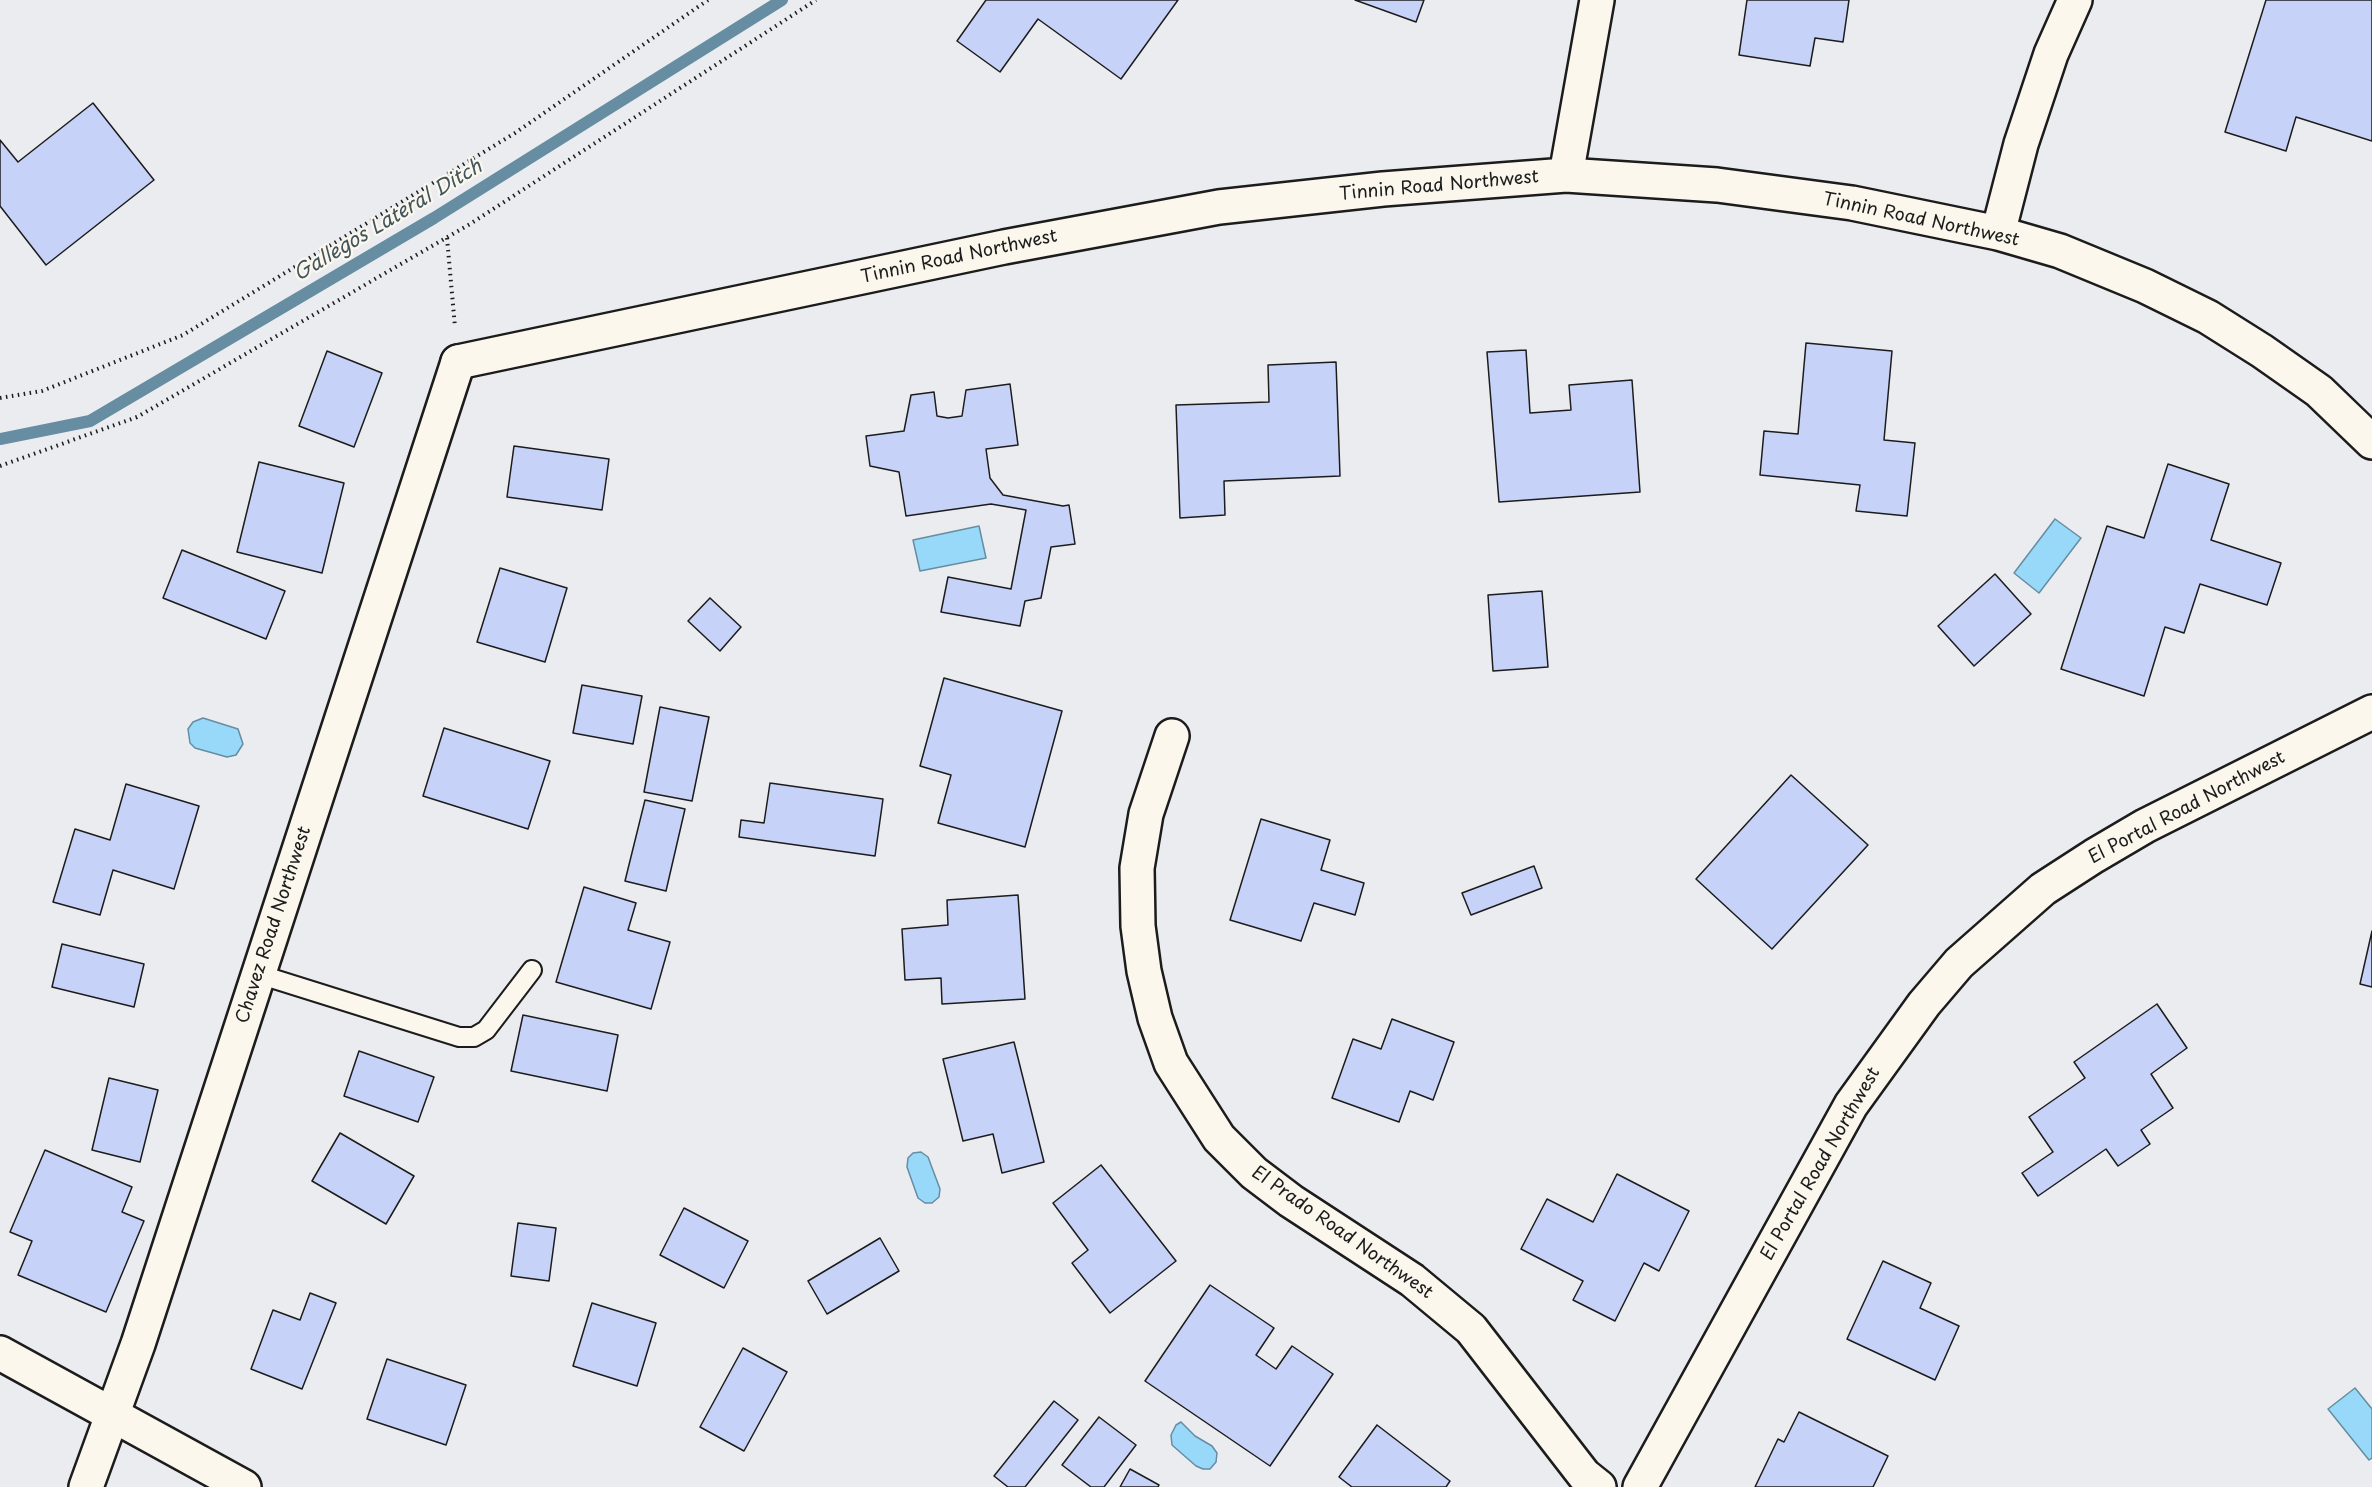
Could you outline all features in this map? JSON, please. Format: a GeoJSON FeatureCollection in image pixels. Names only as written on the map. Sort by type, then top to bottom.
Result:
{"type":"FeatureCollection","features":[{"type":"Feature","properties":{"kind":"street"},"geometry":{"type":"LineString","coordinates":[[1566,175],[1597,0]]}},
{"type":"Feature","properties":{"kind":"street"},"geometry":{"type":"LineString","coordinates":[[1998,233],[2021,144],[2051,54],[2075,0]]}},
{"type":"Feature","properties":{"kind":"street","name":"Tinnin Road Northwest"},"geometry":{"type":"LineString","coordinates":[[458,362],[1004,247],[1220,207],[1383,189],[1566,175],[1717,185],[1841,201],[1998,233],[2060,251],[2104,268],[2208,317],[2319,391],[2372,442]]}},
{"type":"Feature","properties":{"kind":"street","name":"Chavez Road Northwest"},"geometry":{"type":"LineString","coordinates":[[86,1487],[138,1344],[458,362]]}},
{"type":"Feature","properties":{"kind":"street","name":"El Portal Road Northwest"},"geometry":{"type":"LineString","coordinates":[[1640,1487],[1851,1106],[1924,1004],[1959,963],[2043,889],[2094,856],[2145,826],[2372,712]]}},
{"type":"Feature","properties":{"kind":"street","name":"El Prado Road Northwest"},"geometry":{"type":"LineString","coordinates":[[1172,736],[1146,814],[1137,868],[1137,926],[1144,971],[1155,1018],[1172,1062],[1219,1138],[1254,1173],[1291,1201],[1412,1280],[1471,1329],[1584,1475],[1599,1487]]}},
{"type":"Feature","properties":{"kind":"street"},"geometry":{"type":"LineString","coordinates":[[0,1353],[244,1487]]}},
{"type":"Feature","properties":{"kind":"lane"},"geometry":{"type":"LineString","coordinates":[[258,974],[459,1037],[474,1037],[486,1030],[532,969]]}},
{"type":"Feature","properties":{"kind":"path"},"geometry":{"type":"LineString","coordinates":[[0,398],[42,391],[183,335],[515,133],[708,0]]}},
{"type":"Feature","properties":{"kind":"path"},"geometry":{"type":"LineString","coordinates":[[0,466],[137,417],[447,238],[816,0]]}},
{"type":"Feature","properties":{"kind":"path"},"geometry":{"type":"LineString","coordinates":[[447,238],[458,362]]}},
{"type":"Feature","properties":{"kind":"water"},"geometry":{"type":"Polygon","coordinates":[[[2055,519],[2081,538],[2039,593],[2014,573],[2055,519]]]}},
{"type":"Feature","properties":{"kind":"water"},"geometry":{"type":"Polygon","coordinates":[[[979,526],[986,558],[920,571],[913,540],[979,526]]]}},
{"type":"Feature","properties":{"kind":"water"},"geometry":{"type":"Polygon","coordinates":[[[203,718],[238,729],[243,744],[236,755],[227,757],[195,748],[190,743],[188,729],[193,722],[203,718]]]}},
{"type":"Feature","properties":{"kind":"water"},"geometry":{"type":"Polygon","coordinates":[[[921,1152],[928,1157],[940,1189],[939,1197],[932,1203],[925,1203],[918,1198],[907,1167],[908,1158],[913,1153],[921,1152]]]}},
{"type":"Feature","properties":{"kind":"water"},"geometry":{"type":"Polygon","coordinates":[[[2355,1388],[2372,1409],[2372,1458],[2369,1460],[2328,1409],[2355,1388]]]}},
{"type":"Feature","properties":{"kind":"water"},"geometry":{"type":"Polygon","coordinates":[[[1181,1422],[1195,1436],[1212,1446],[1217,1453],[1216,1462],[1210,1469],[1196,1466],[1172,1445],[1171,1435],[1176,1425],[1181,1422]]]}},
{"type":"Feature","properties":{"kind":"building"},"geometry":{"type":"Polygon","coordinates":[[[986,0],[1178,0],[1121,79],[1038,19],[1000,72],[957,41],[986,0]]]}},
{"type":"Feature","properties":{"kind":"building"},"geometry":{"type":"Polygon","coordinates":[[[1355,0],[1424,0],[1416,22],[1355,0]]]}},
{"type":"Feature","properties":{"kind":"building"},"geometry":{"type":"Polygon","coordinates":[[[1747,0],[1849,0],[1843,42],[1815,38],[1810,66],[1739,55],[1747,0]]]}},
{"type":"Feature","properties":{"kind":"building"},"geometry":{"type":"Polygon","coordinates":[[[2266,0],[2372,0],[2372,141],[2296,117],[2286,151],[2225,132],[2266,0]]]}},
{"type":"Feature","properties":{"kind":"building"},"geometry":{"type":"Polygon","coordinates":[[[93,103],[154,180],[46,265],[0,206],[0,140],[18,162],[93,103]]]}},
{"type":"Feature","properties":{"kind":"building"},"geometry":{"type":"Polygon","coordinates":[[[1806,343],[1892,351],[1884,440],[1915,443],[1907,516],[1856,511],[1860,485],[1760,475],[1764,431],[1798,434],[1806,343]]]}},
{"type":"Feature","properties":{"kind":"building"},"geometry":{"type":"Polygon","coordinates":[[[1526,350],[1530,413],[1571,410],[1569,385],[1632,380],[1640,492],[1499,502],[1487,352],[1526,350]]]}},
{"type":"Feature","properties":{"kind":"building"},"geometry":{"type":"Polygon","coordinates":[[[327,351],[382,373],[354,447],[299,426],[327,351]]]}},
{"type":"Feature","properties":{"kind":"building"},"geometry":{"type":"Polygon","coordinates":[[[1336,362],[1340,476],[1224,481],[1225,515],[1180,518],[1176,405],[1269,402],[1268,365],[1336,362]]]}},
{"type":"Feature","properties":{"kind":"building"},"geometry":{"type":"Polygon","coordinates":[[[1010,384],[1018,445],[986,449],[990,478],[1003,495],[1063,506],[1069,505],[1075,544],[1051,547],[1041,598],[1025,601],[1020,626],[941,612],[948,577],[1011,589],[1026,510],[991,504],[906,516],[899,472],[870,466],[866,436],[904,431],[911,395],[934,392],[937,416],[948,418],[962,416],[966,390],[1010,384]]]}},
{"type":"Feature","properties":{"kind":"building"},"geometry":{"type":"Polygon","coordinates":[[[514,446],[609,459],[602,510],[507,497],[514,446]]]}},
{"type":"Feature","properties":{"kind":"building"},"geometry":{"type":"Polygon","coordinates":[[[259,462],[344,483],[322,573],[237,552],[259,462]]]}},
{"type":"Feature","properties":{"kind":"building"},"geometry":{"type":"Polygon","coordinates":[[[2168,464],[2229,484],[2211,540],[2281,563],[2267,605],[2200,584],[2184,633],[2165,627],[2144,696],[2061,669],[2107,526],[2144,538],[2168,464]]]}},
{"type":"Feature","properties":{"kind":"building"},"geometry":{"type":"Polygon","coordinates":[[[182,550],[285,591],[266,639],[163,598],[182,550]]]}},
{"type":"Feature","properties":{"kind":"building"},"geometry":{"type":"Polygon","coordinates":[[[500,568],[567,588],[545,662],[477,642],[500,568]]]}},
{"type":"Feature","properties":{"kind":"building"},"geometry":{"type":"Polygon","coordinates":[[[1995,574],[2031,614],[1974,666],[1938,626],[1995,574]]]}},
{"type":"Feature","properties":{"kind":"building"},"geometry":{"type":"Polygon","coordinates":[[[1542,591],[1548,667],[1493,671],[1488,595],[1542,591]]]}},
{"type":"Feature","properties":{"kind":"building"},"geometry":{"type":"Polygon","coordinates":[[[710,598],[741,627],[720,651],[688,621],[710,598]]]}},
{"type":"Feature","properties":{"kind":"building"},"geometry":{"type":"Polygon","coordinates":[[[944,678],[1062,711],[1025,847],[938,823],[951,775],[920,766],[944,678]]]}},
{"type":"Feature","properties":{"kind":"building"},"geometry":{"type":"Polygon","coordinates":[[[582,685],[642,696],[633,744],[573,733],[582,685]]]}},
{"type":"Feature","properties":{"kind":"building"},"geometry":{"type":"Polygon","coordinates":[[[660,707],[709,717],[692,801],[644,792],[660,707]]]}},
{"type":"Feature","properties":{"kind":"building"},"geometry":{"type":"Polygon","coordinates":[[[444,728],[550,761],[528,829],[423,796],[444,728]]]}},
{"type":"Feature","properties":{"kind":"building"},"geometry":{"type":"Polygon","coordinates":[[[1791,775],[1868,845],[1772,949],[1696,879],[1791,775]]]}},
{"type":"Feature","properties":{"kind":"building"},"geometry":{"type":"Polygon","coordinates":[[[770,783],[883,799],[875,856],[739,837],[741,820],[764,823],[770,783]]]}},
{"type":"Feature","properties":{"kind":"building"},"geometry":{"type":"Polygon","coordinates":[[[126,784],[199,806],[174,889],[113,870],[100,915],[53,902],[75,829],[110,840],[126,784]]]}},
{"type":"Feature","properties":{"kind":"building"},"geometry":{"type":"Polygon","coordinates":[[[645,800],[685,809],[666,891],[625,881],[645,800]]]}},
{"type":"Feature","properties":{"kind":"building"},"geometry":{"type":"Polygon","coordinates":[[[1261,819],[1330,840],[1321,870],[1364,883],[1355,915],[1314,903],[1301,941],[1230,920],[1261,819]]]}},
{"type":"Feature","properties":{"kind":"building"},"geometry":{"type":"Polygon","coordinates":[[[1534,866],[1542,888],[1471,915],[1462,893],[1534,866]]]}},
{"type":"Feature","properties":{"kind":"building"},"geometry":{"type":"Polygon","coordinates":[[[584,887],[636,903],[628,930],[670,942],[651,1009],[556,982],[584,887]]]}},
{"type":"Feature","properties":{"kind":"building"},"geometry":{"type":"Polygon","coordinates":[[[1018,895],[1025,999],[942,1004],[941,978],[905,980],[902,929],[948,925],[947,900],[1018,895]]]}},
{"type":"Feature","properties":{"kind":"building"},"geometry":{"type":"Polygon","coordinates":[[[2372,931],[2372,987],[2360,984],[2372,931]]]}},
{"type":"Feature","properties":{"kind":"building"},"geometry":{"type":"Polygon","coordinates":[[[62,944],[144,964],[134,1007],[52,987],[62,944]]]}},
{"type":"Feature","properties":{"kind":"building"},"geometry":{"type":"Polygon","coordinates":[[[2157,1004],[2187,1048],[2151,1074],[2173,1108],[2141,1130],[2150,1144],[2118,1166],[2106,1149],[2038,1196],[2022,1173],[2053,1152],[2029,1117],[2085,1078],[2074,1062],[2157,1004]]]}},
{"type":"Feature","properties":{"kind":"building"},"geometry":{"type":"Polygon","coordinates":[[[523,1015],[618,1035],[607,1091],[511,1071],[523,1015]]]}},
{"type":"Feature","properties":{"kind":"building"},"geometry":{"type":"Polygon","coordinates":[[[1392,1019],[1454,1042],[1433,1100],[1410,1091],[1399,1122],[1332,1098],[1353,1039],[1381,1049],[1392,1019]]]}},
{"type":"Feature","properties":{"kind":"building"},"geometry":{"type":"Polygon","coordinates":[[[1014,1042],[1044,1162],[1002,1173],[993,1134],[963,1141],[943,1059],[1014,1042]]]}},
{"type":"Feature","properties":{"kind":"building"},"geometry":{"type":"Polygon","coordinates":[[[359,1051],[434,1077],[418,1122],[344,1096],[359,1051]]]}},
{"type":"Feature","properties":{"kind":"building"},"geometry":{"type":"Polygon","coordinates":[[[109,1078],[158,1090],[140,1162],[92,1150],[109,1078]]]}},
{"type":"Feature","properties":{"kind":"building"},"geometry":{"type":"Polygon","coordinates":[[[340,1133],[414,1176],[386,1224],[312,1181],[340,1133]]]}},
{"type":"Feature","properties":{"kind":"building"},"geometry":{"type":"Polygon","coordinates":[[[45,1150],[132,1187],[122,1212],[144,1221],[106,1312],[18,1275],[32,1241],[10,1232],[45,1150]]]}},
{"type":"Feature","properties":{"kind":"building"},"geometry":{"type":"Polygon","coordinates":[[[1101,1165],[1176,1261],[1110,1313],[1072,1263],[1088,1250],[1053,1203],[1101,1165]]]}},
{"type":"Feature","properties":{"kind":"building"},"geometry":{"type":"Polygon","coordinates":[[[1617,1174],[1689,1211],[1659,1271],[1644,1263],[1615,1321],[1573,1300],[1583,1281],[1521,1249],[1547,1199],[1593,1222],[1617,1174]]]}},
{"type":"Feature","properties":{"kind":"building"},"geometry":{"type":"Polygon","coordinates":[[[684,1208],[748,1241],[724,1288],[660,1255],[684,1208]]]}},
{"type":"Feature","properties":{"kind":"building"},"geometry":{"type":"Polygon","coordinates":[[[518,1223],[556,1228],[549,1281],[511,1276],[518,1223]]]}},
{"type":"Feature","properties":{"kind":"building"},"geometry":{"type":"Polygon","coordinates":[[[880,1238],[899,1271],[827,1314],[808,1281],[880,1238]]]}},
{"type":"Feature","properties":{"kind":"building"},"geometry":{"type":"Polygon","coordinates":[[[1883,1261],[1931,1283],[1920,1308],[1959,1326],[1935,1380],[1847,1339],[1883,1261]]]}},
{"type":"Feature","properties":{"kind":"building"},"geometry":{"type":"Polygon","coordinates":[[[1210,1285],[1274,1328],[1256,1355],[1276,1369],[1292,1346],[1333,1374],[1270,1466],[1145,1381],[1210,1285]]]}},
{"type":"Feature","properties":{"kind":"building"},"geometry":{"type":"Polygon","coordinates":[[[310,1293],[336,1303],[302,1389],[251,1369],[273,1310],[300,1320],[310,1293]]]}},
{"type":"Feature","properties":{"kind":"building"},"geometry":{"type":"Polygon","coordinates":[[[592,1303],[656,1323],[637,1386],[573,1366],[592,1303]]]}},
{"type":"Feature","properties":{"kind":"building"},"geometry":{"type":"Polygon","coordinates":[[[743,1348],[787,1372],[744,1451],[700,1427],[743,1348]]]}},
{"type":"Feature","properties":{"kind":"building"},"geometry":{"type":"Polygon","coordinates":[[[387,1359],[466,1385],[446,1445],[367,1419],[387,1359]]]}},
{"type":"Feature","properties":{"kind":"building"},"geometry":{"type":"Polygon","coordinates":[[[1054,1401],[1078,1420],[1025,1487],[1008,1487],[994,1476],[1054,1401]]]}},
{"type":"Feature","properties":{"kind":"building"},"geometry":{"type":"Polygon","coordinates":[[[1799,1412],[1888,1456],[1873,1487],[1755,1487],[1778,1439],[1784,1442],[1799,1412]]]}},
{"type":"Feature","properties":{"kind":"building"},"geometry":{"type":"Polygon","coordinates":[[[1099,1417],[1136,1445],[1104,1487],[1091,1487],[1062,1465],[1099,1417]]]}},
{"type":"Feature","properties":{"kind":"building"},"geometry":{"type":"Polygon","coordinates":[[[1377,1425],[1450,1481],[1446,1487],[1352,1487],[1339,1477],[1377,1425]]]}},
{"type":"Feature","properties":{"kind":"building"},"geometry":{"type":"Polygon","coordinates":[[[1130,1469],[1159,1485],[1158,1487],[1120,1487],[1130,1469]]]}},
{"type":"Feature","properties":{"kind":"waterway","name":"Gallegos Lateral Ditch"},"geometry":{"type":"LineString","coordinates":[[0,439],[90,421],[434,218],[782,0]]}}]}
